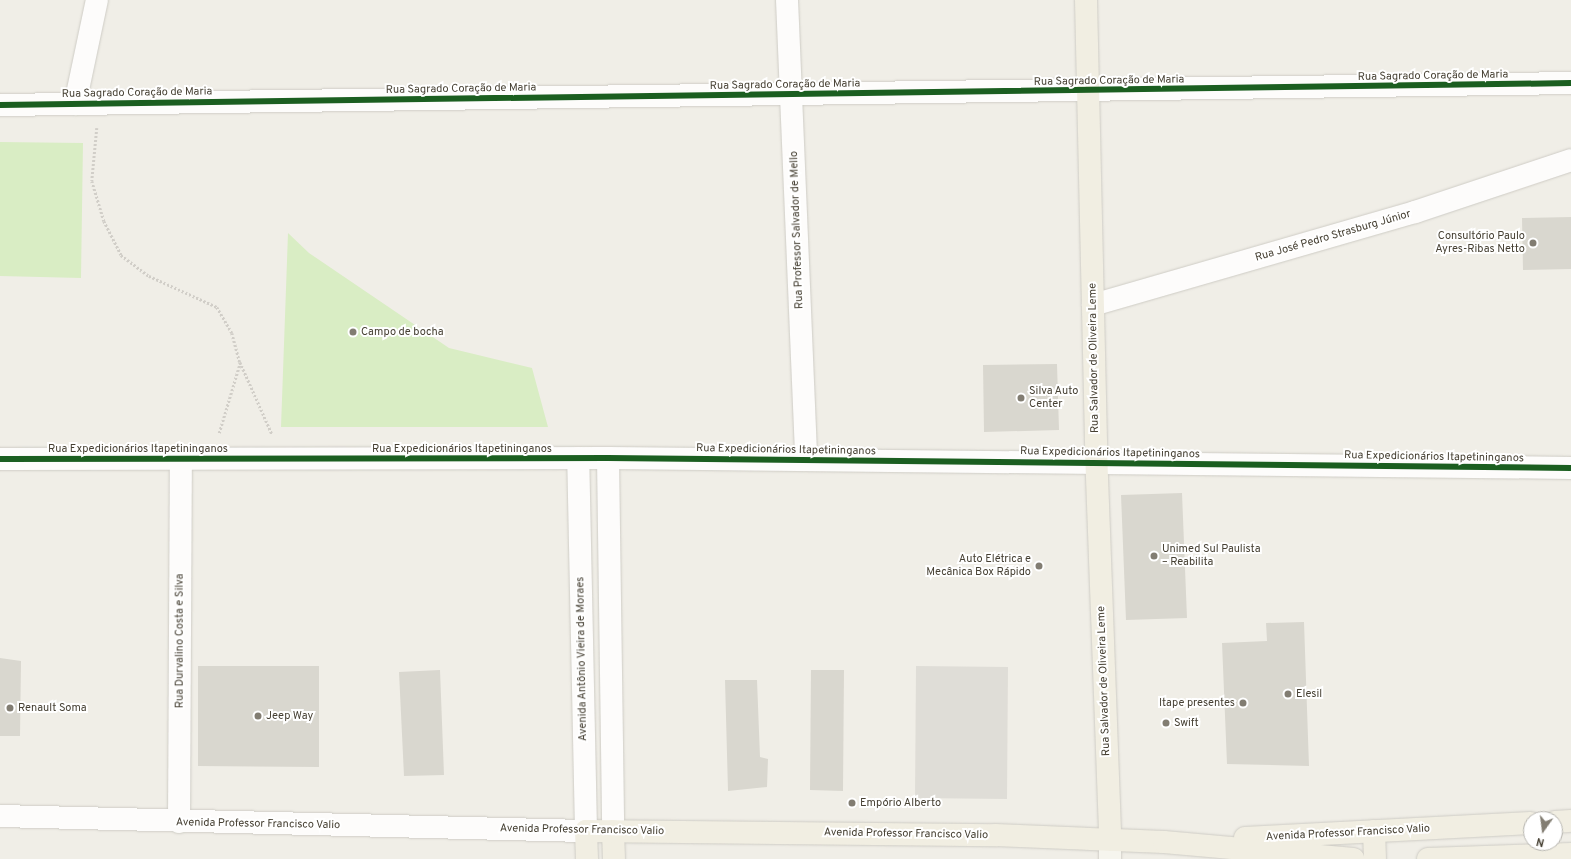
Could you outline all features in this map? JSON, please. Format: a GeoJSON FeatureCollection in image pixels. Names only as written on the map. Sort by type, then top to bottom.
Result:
{"type":"FeatureCollection","features":[{"type":"Feature","properties":{"kind":"main road","name":"Rua Salvador de Oliveira Leme"},"geometry":{"type":"LineString","coordinates":[[1086,0],[1096,462],[1110,849]]}},
{"type":"Feature","properties":{"kind":"main road","name":"Avenida Professor Francisco Valio"},"geometry":{"type":"LineString","coordinates":[[586,831],[995,835],[1110,849],[1164,842],[1523,823]]}},
{"type":"Feature","properties":{"kind":"main road","name":"Avenida Antônio Vieira de Moraes"},"geometry":{"type":"LineString","coordinates":[[586,831],[587,859]]}},
{"type":"Feature","properties":{"kind":"main road"},"geometry":{"type":"LineString","coordinates":[[613,831],[614,859]]}},
{"type":"Feature","properties":{"kind":"main road"},"geometry":{"type":"LineString","coordinates":[[1374,832],[1375,859]]}},
{"type":"Feature","properties":{"kind":"main road","name":"Avenida Professor Francisco Valio"},"geometry":{"type":"LineString","coordinates":[[1164,842],[1353,859]]}},
{"type":"Feature","properties":{"kind":"main road"},"geometry":{"type":"LineString","coordinates":[[1428,859],[1571,854]]}},
{"type":"Feature","properties":{"kind":"street"},"geometry":{"type":"LineString","coordinates":[[75,104],[97,0]]}},
{"type":"Feature","properties":{"kind":"street","name":"Rua Professor Salvador de Mello"},"geometry":{"type":"LineString","coordinates":[[787,0],[806,460]]}},
{"type":"Feature","properties":{"kind":"street","name":"Rua Sagrado Coração de Maria"},"geometry":{"type":"LineString","coordinates":[[0,105],[1087,92],[1571,83]]}},
{"type":"Feature","properties":{"kind":"street","name":"Rua José Pedro Strasburg Júnior"},"geometry":{"type":"LineString","coordinates":[[1093,305],[1415,212],[1571,160]]}},
{"type":"Feature","properties":{"kind":"street","name":"Avenida Antônio Vieira de Moraes"},"geometry":{"type":"LineString","coordinates":[[578,458],[586,831]]}},
{"type":"Feature","properties":{"kind":"street"},"geometry":{"type":"LineString","coordinates":[[608,458],[613,831]]}},
{"type":"Feature","properties":{"kind":"street","name":"Rua Expedicionários Itapetininganos"},"geometry":{"type":"LineString","coordinates":[[0,459],[608,458],[1571,468]]}},
{"type":"Feature","properties":{"kind":"street","name":"Rua Durvalino Costa e Silva"},"geometry":{"type":"LineString","coordinates":[[179,822],[181,459]]}},
{"type":"Feature","properties":{"kind":"street","name":"Avenida Professor Francisco Valio"},"geometry":{"type":"LineString","coordinates":[[0,816],[179,822],[586,831]]}},
{"type":"Feature","properties":{"kind":"path"},"geometry":{"type":"LineString","coordinates":[[99,104],[92,181],[104,221],[121,255],[149,276],[217,307],[232,333],[240,362],[283,459]]}},
{"type":"Feature","properties":{"kind":"path"},"geometry":{"type":"LineString","coordinates":[[211,459],[240,362]]}},
{"type":"Feature","properties":{"kind":"green space"},"geometry":{"type":"Polygon","coordinates":[[[0,142],[83,143],[81,278],[0,276],[0,142]]]}},
{"type":"Feature","properties":{"kind":"green space","name":"Campo de bocha"},"geometry":{"type":"Polygon","coordinates":[[[288,233],[309,253],[449,348],[532,368],[548,427],[281,427],[288,233]]]}},
{"type":"Feature","properties":{"kind":"shaded area"},"geometry":{"type":"Polygon","coordinates":[[[916,666],[1008,667],[1007,799],[915,798],[916,666]]]}},
{"type":"Feature","properties":{"kind":"building"},"geometry":{"type":"Polygon","coordinates":[[[1571,217],[1571,269],[1523,270],[1522,218],[1571,217]]]}},
{"type":"Feature","properties":{"kind":"building","name":"Silva Auto Center"},"geometry":{"type":"Polygon","coordinates":[[[1057,364],[1059,430],[984,432],[983,365],[1057,364]]]}},
{"type":"Feature","properties":{"kind":"building","name":"Unimed Sul Paulista – Reabilita"},"geometry":{"type":"Polygon","coordinates":[[[1182,493],[1187,618],[1126,620],[1121,495],[1182,493]]]}},
{"type":"Feature","properties":{"kind":"building"},"geometry":{"type":"Polygon","coordinates":[[[1304,622],[1309,766],[1227,764],[1222,643],[1267,641],[1266,623],[1304,622]]]}},
{"type":"Feature","properties":{"kind":"building","name":"Renault Soma"},"geometry":{"type":"Polygon","coordinates":[[[0,658],[21,661],[20,736],[0,736],[0,658]]]}},
{"type":"Feature","properties":{"kind":"building","name":"Jeep Way"},"geometry":{"type":"Polygon","coordinates":[[[198,666],[319,666],[319,767],[198,766],[198,666]]]}},
{"type":"Feature","properties":{"kind":"building"},"geometry":{"type":"Polygon","coordinates":[[[440,670],[444,775],[404,776],[399,672],[440,670]]]}},
{"type":"Feature","properties":{"kind":"building"},"geometry":{"type":"Polygon","coordinates":[[[811,670],[844,670],[843,791],[810,790],[811,670]]]}},
{"type":"Feature","properties":{"kind":"building"},"geometry":{"type":"Polygon","coordinates":[[[725,680],[757,680],[760,757],[768,759],[767,787],[728,791],[725,680]]]}},
{"type":"Feature","properties":{"kind":"cycle path"},"geometry":{"type":"LineString","coordinates":[[0,105],[1571,83]]}},
{"type":"Feature","properties":{"kind":"cycle path"},"geometry":{"type":"LineString","coordinates":[[0,459],[608,458],[1571,468]]}},
{"type":"Feature","properties":{"kind":"place","name":"Consultório Paulo Ayres-Ribas Netto"},"geometry":{"type":"Point","coordinates":[1533,243]}},
{"type":"Feature","properties":{"kind":"place","name":"Campo de bocha"},"geometry":{"type":"Point","coordinates":[353,332]}},
{"type":"Feature","properties":{"kind":"place","name":"Silva Auto Center"},"geometry":{"type":"Point","coordinates":[1021,398]}},
{"type":"Feature","properties":{"kind":"place","name":"Unimed Sul Paulista – Reabilita"},"geometry":{"type":"Point","coordinates":[1154,556]}},
{"type":"Feature","properties":{"kind":"place","name":"Auto Elétrica e Mecânica Box Rápido"},"geometry":{"type":"Point","coordinates":[1039,566]}},
{"type":"Feature","properties":{"kind":"place","name":"Elesil"},"geometry":{"type":"Point","coordinates":[1288,694]}},
{"type":"Feature","properties":{"kind":"place","name":"Itape presentes"},"geometry":{"type":"Point","coordinates":[1243,703]}},
{"type":"Feature","properties":{"kind":"place","name":"Renault Soma"},"geometry":{"type":"Point","coordinates":[10,708]}},
{"type":"Feature","properties":{"kind":"place","name":"Jeep Way"},"geometry":{"type":"Point","coordinates":[258,716]}},
{"type":"Feature","properties":{"kind":"place","name":"Swift"},"geometry":{"type":"Point","coordinates":[1166,723]}},
{"type":"Feature","properties":{"kind":"place","name":"Empório Alberto"},"geometry":{"type":"Point","coordinates":[852,803]}}]}
